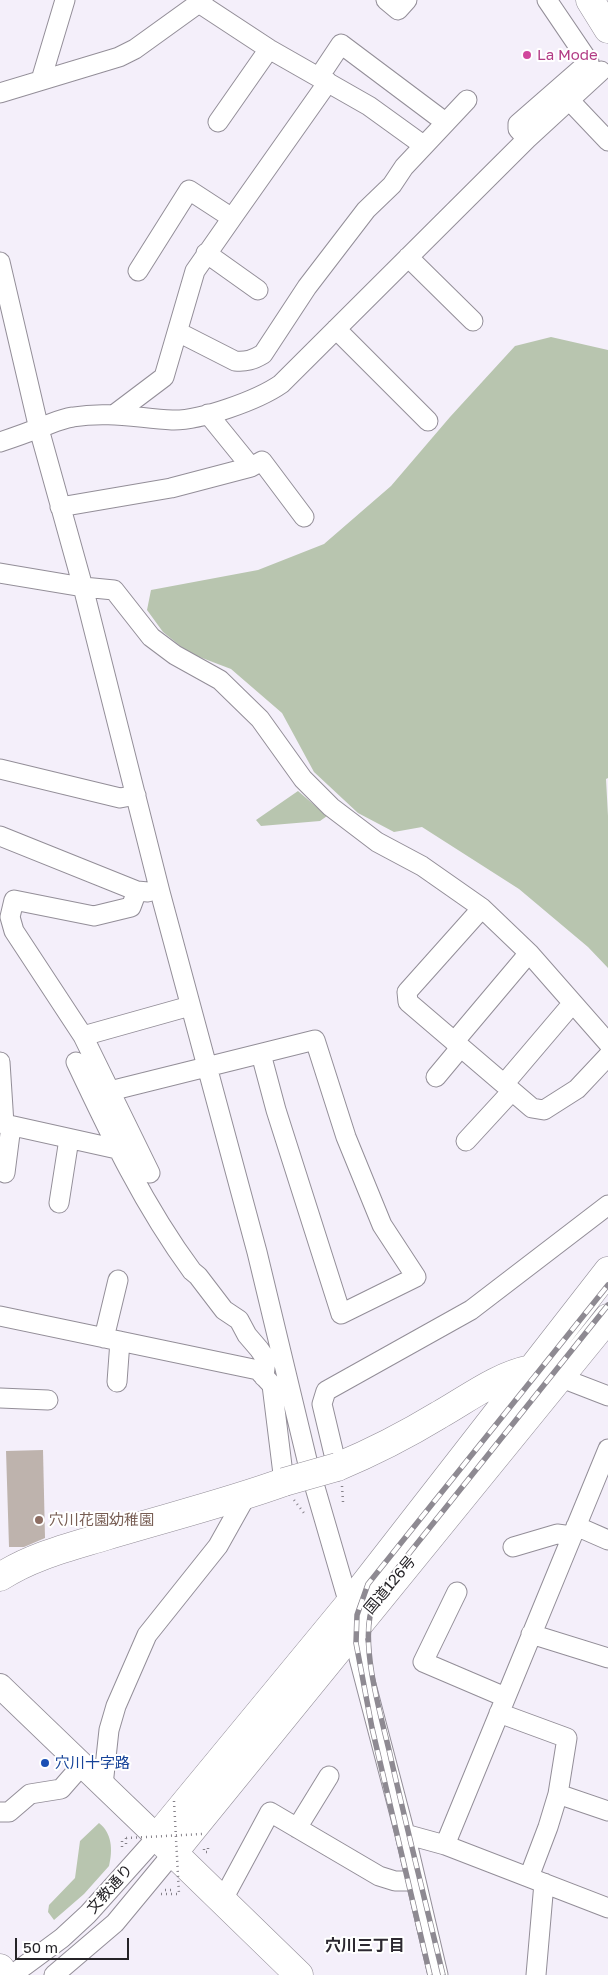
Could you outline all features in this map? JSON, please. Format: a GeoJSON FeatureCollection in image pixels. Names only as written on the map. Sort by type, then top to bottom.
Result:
{"type":"FeatureCollection","features":[{"type":"Feature","properties":{"kind":"highway"},"geometry":{"type":"LineString","coordinates":[[590,0],[608,29]]}},
{"type":"Feature","properties":{"kind":"highway"},"geometry":{"type":"LineString","coordinates":[[602,0],[608,8]]}},
{"type":"Feature","properties":{"kind":"highway","name":"国道126号"},"geometry":{"type":"LineString","coordinates":[[169,1842],[352,1615],[466,1456],[608,1271]]}},
{"type":"Feature","properties":{"kind":"highway","name":"国道126号"},"geometry":{"type":"LineString","coordinates":[[352,1615],[457,1504],[608,1318]]}},
{"type":"Feature","properties":{"kind":"highway"},"geometry":{"type":"LineString","coordinates":[[0,1577],[52,1552],[209,1505],[246,1496],[289,1490],[339,1476],[374,1452],[486,1387],[517,1372],[531,1369]]}},
{"type":"Feature","properties":{"kind":"highway"},"geometry":{"type":"LineString","coordinates":[[169,1842],[222,1901],[299,1975]]}},
{"type":"Feature","properties":{"kind":"highway"},"geometry":{"type":"LineString","coordinates":[[0,1968],[5,1975]]}},
{"type":"Feature","properties":{"kind":"main road"},"geometry":{"type":"LineString","coordinates":[[0,1686],[103,1785],[169,1842]]}},
{"type":"Feature","properties":{"kind":"street"},"geometry":{"type":"LineString","coordinates":[[41,80],[65,0]]}},
{"type":"Feature","properties":{"kind":"street"},"geometry":{"type":"LineString","coordinates":[[386,0],[398,10],[407,0]]}},
{"type":"Feature","properties":{"kind":"street"},"geometry":{"type":"LineString","coordinates":[[527,139],[518,129],[518,124],[522,118],[589,62],[547,0]]}},
{"type":"Feature","properties":{"kind":"street"},"geometry":{"type":"LineString","coordinates":[[0,93],[119,57],[135,49],[200,2],[270,48],[369,106],[423,145]]}},
{"type":"Feature","properties":{"kind":"street"},"geometry":{"type":"LineString","coordinates":[[115,414],[164,377],[195,271],[324,80],[341,44],[445,122]]}},
{"type":"Feature","properties":{"kind":"street"},"geometry":{"type":"LineString","coordinates":[[218,122],[270,48]]}},
{"type":"Feature","properties":{"kind":"street"},"geometry":{"type":"LineString","coordinates":[[0,442],[39,429],[56,421],[73,417],[115,414],[173,420],[190,419],[267,393],[281,384],[527,139],[601,71]]}},
{"type":"Feature","properties":{"kind":"street"},"geometry":{"type":"LineString","coordinates":[[178,332],[235,360],[245,362],[254,360],[263,354],[307,287],[366,210],[392,185],[404,167],[423,145],[467,100]]}},
{"type":"Feature","properties":{"kind":"street"},"geometry":{"type":"LineString","coordinates":[[570,101],[608,141]]}},
{"type":"Feature","properties":{"kind":"street"},"geometry":{"type":"LineString","coordinates":[[138,271],[189,190],[232,218]]}},
{"type":"Feature","properties":{"kind":"street"},"geometry":{"type":"LineString","coordinates":[[206,253],[258,290]]}},
{"type":"Feature","properties":{"kind":"street"},"geometry":{"type":"LineString","coordinates":[[408,257],[473,321]]}},
{"type":"Feature","properties":{"kind":"street"},"geometry":{"type":"LineString","coordinates":[[0,262],[39,429],[83,587],[160,892],[257,1252],[307,1460],[352,1615],[359,1658],[438,1975]]}},
{"type":"Feature","properties":{"kind":"street"},"geometry":{"type":"LineString","coordinates":[[336,329],[428,421]]}},
{"type":"Feature","properties":{"kind":"street"},"geometry":{"type":"LineString","coordinates":[[208,414],[251,467]]}},
{"type":"Feature","properties":{"kind":"street"},"geometry":{"type":"LineString","coordinates":[[60,507],[171,488],[251,467],[262,461],[304,517]]}},
{"type":"Feature","properties":{"kind":"street"},"geometry":{"type":"LineString","coordinates":[[0,573],[83,587],[114,590],[152,637],[175,655],[220,680],[260,719],[303,779],[331,807],[377,842],[422,866],[482,908],[529,953],[608,1043]]}},
{"type":"Feature","properties":{"kind":"street"},"geometry":{"type":"LineString","coordinates":[[0,769],[120,798],[136,795]]}},
{"type":"Feature","properties":{"kind":"street"},"geometry":{"type":"LineString","coordinates":[[0,836],[137,891],[160,892]]}},
{"type":"Feature","properties":{"kind":"street"},"geometry":{"type":"LineString","coordinates":[[137,891],[131,907],[94,916],[14,900],[10,917],[14,931],[83,1036],[150,1173]]}},
{"type":"Feature","properties":{"kind":"street"},"geometry":{"type":"LineString","coordinates":[[482,908],[407,992],[408,1002],[532,1108],[544,1110],[577,1089],[608,1056]]}},
{"type":"Feature","properties":{"kind":"street"},"geometry":{"type":"LineString","coordinates":[[436,1077],[458,1044],[529,953]]}},
{"type":"Feature","properties":{"kind":"street"},"geometry":{"type":"LineString","coordinates":[[466,1141],[572,1004]]}},
{"type":"Feature","properties":{"kind":"street"},"geometry":{"type":"LineString","coordinates":[[83,1036],[190,1006]]}},
{"type":"Feature","properties":{"kind":"street"},"geometry":{"type":"LineString","coordinates":[[110,1091],[315,1040],[346,1137],[382,1224],[416,1277],[341,1314],[276,1110],[261,1054]]}},
{"type":"Feature","properties":{"kind":"street"},"geometry":{"type":"LineString","coordinates":[[0,1062],[5,1124],[5,1173]]}},
{"type":"Feature","properties":{"kind":"street"},"geometry":{"type":"LineString","coordinates":[[76,1062],[118,1149],[152,1212],[192,1271],[224,1310],[239,1320],[247,1335],[259,1349],[266,1360],[264,1377]]}},
{"type":"Feature","properties":{"kind":"street"},"geometry":{"type":"LineString","coordinates":[[5,1124],[118,1149]]}},
{"type":"Feature","properties":{"kind":"street"},"geometry":{"type":"LineString","coordinates":[[59,1203],[69,1139]]}},
{"type":"Feature","properties":{"kind":"street"},"geometry":{"type":"LineString","coordinates":[[339,1476],[322,1404],[326,1391],[471,1310],[608,1204]]}},
{"type":"Feature","properties":{"kind":"street"},"geometry":{"type":"LineString","coordinates":[[117,1382],[112,1339],[118,1280]]}},
{"type":"Feature","properties":{"kind":"street"},"geometry":{"type":"LineString","coordinates":[[0,1316],[258,1370],[272,1385],[289,1490]]}},
{"type":"Feature","properties":{"kind":"street"},"geometry":{"type":"LineString","coordinates":[[559,1377],[608,1396]]}},
{"type":"Feature","properties":{"kind":"street"},"geometry":{"type":"LineString","coordinates":[[0,1398],[48,1400]]}},
{"type":"Feature","properties":{"kind":"street"},"geometry":{"type":"LineString","coordinates":[[445,1845],[608,1449]]}},
{"type":"Feature","properties":{"kind":"street"},"geometry":{"type":"LineString","coordinates":[[103,1785],[109,1730],[131,1669],[147,1635],[218,1546],[246,1496]]}},
{"type":"Feature","properties":{"kind":"street"},"geometry":{"type":"LineString","coordinates":[[513,1547],[574,1531],[608,1540]]}},
{"type":"Feature","properties":{"kind":"street"},"geometry":{"type":"LineString","coordinates":[[457,1592],[423,1662],[567,1738],[558,1794],[548,1827],[536,1880],[536,1975]]}},
{"type":"Feature","properties":{"kind":"street"},"geometry":{"type":"LineString","coordinates":[[531,1634],[608,1658]]}},
{"type":"Feature","properties":{"kind":"street"},"geometry":{"type":"LineString","coordinates":[[0,1812],[9,1812],[30,1794],[61,1789],[82,1765]]}},
{"type":"Feature","properties":{"kind":"street"},"geometry":{"type":"LineString","coordinates":[[298,1828],[329,1776]]}},
{"type":"Feature","properties":{"kind":"street"},"geometry":{"type":"LineString","coordinates":[[558,1794],[608,1811]]}},
{"type":"Feature","properties":{"kind":"street"},"geometry":{"type":"LineString","coordinates":[[222,1901],[270,1812],[379,1876],[395,1881],[416,1881]]}},
{"type":"Feature","properties":{"kind":"street"},"geometry":{"type":"LineString","coordinates":[[404,1834],[445,1845],[608,1908]]}},
{"type":"Feature","properties":{"kind":"street","name":"文教通り"},"geometry":{"type":"LineString","coordinates":[[12,1975],[62,1938],[169,1842]]}},
{"type":"Feature","properties":{"kind":"street","name":"文教通り"},"geometry":{"type":"LineString","coordinates":[[54,1975],[115,1923],[169,1842]]}},
{"type":"Feature","properties":{"kind":"path"},"geometry":{"type":"LineString","coordinates":[[339,1476],[343,1502]]}},
{"type":"Feature","properties":{"kind":"path"},"geometry":{"type":"LineString","coordinates":[[289,1490],[304,1514]]}},
{"type":"Feature","properties":{"kind":"path"},"geometry":{"type":"LineString","coordinates":[[173,1890],[160,1890],[160,1894],[179,1894],[169,1842],[174,1801]]}},
{"type":"Feature","properties":{"kind":"path"},"geometry":{"type":"LineString","coordinates":[[126,1838],[169,1842],[203,1834]]}},
{"type":"Feature","properties":{"kind":"green space"},"geometry":{"type":"Polygon","coordinates":[[[551,337],[608,350],[608,778],[606,779],[608,816],[608,968],[588,947],[519,889],[422,827],[394,832],[358,813],[314,772],[282,713],[231,669],[189,653],[163,632],[147,610],[151,590],[258,570],[324,544],[391,486],[450,417],[515,346],[551,337]]]}},
{"type":"Feature","properties":{"kind":"green space"},"geometry":{"type":"Polygon","coordinates":[[[298,791],[327,816],[320,821],[261,826],[256,820],[298,791]]]}},
{"type":"Feature","properties":{"kind":"green space"},"geometry":{"type":"Polygon","coordinates":[[[99,1823],[109,1837],[111,1854],[109,1866],[84,1894],[54,1920],[48,1912],[49,1905],[75,1878],[80,1841],[99,1823]]]}},
{"type":"Feature","properties":{"kind":"building"},"geometry":{"type":"Polygon","coordinates":[[[43,1450],[45,1538],[24,1547],[9,1547],[6,1451],[43,1450]]]}},
{"type":"Feature","properties":{"kind":"railway"},"geometry":{"type":"LineString","coordinates":[[430,1975],[372,1728],[356,1643],[357,1615],[368,1584],[608,1285]]}},
{"type":"Feature","properties":{"kind":"railway"},"geometry":{"type":"LineString","coordinates":[[443,1975],[377,1701],[369,1648],[368,1631],[370,1616],[379,1594],[403,1561],[608,1305]]}},
{"type":"Feature","properties":{"kind":"place","name":"La Mode"},"geometry":{"type":"Point","coordinates":[527,55]}},
{"type":"Feature","properties":{"kind":"place","name":"穴川花園幼稚園"},"geometry":{"type":"Point","coordinates":[39,1520]}},
{"type":"Feature","properties":{"kind":"place","name":"穴川十字路"},"geometry":{"type":"Point","coordinates":[45,1763]}},
{"type":"Feature","properties":{"kind":"district","name":"穴川三丁目"},"geometry":{"type":"Point","coordinates":[365,1946]}}]}
